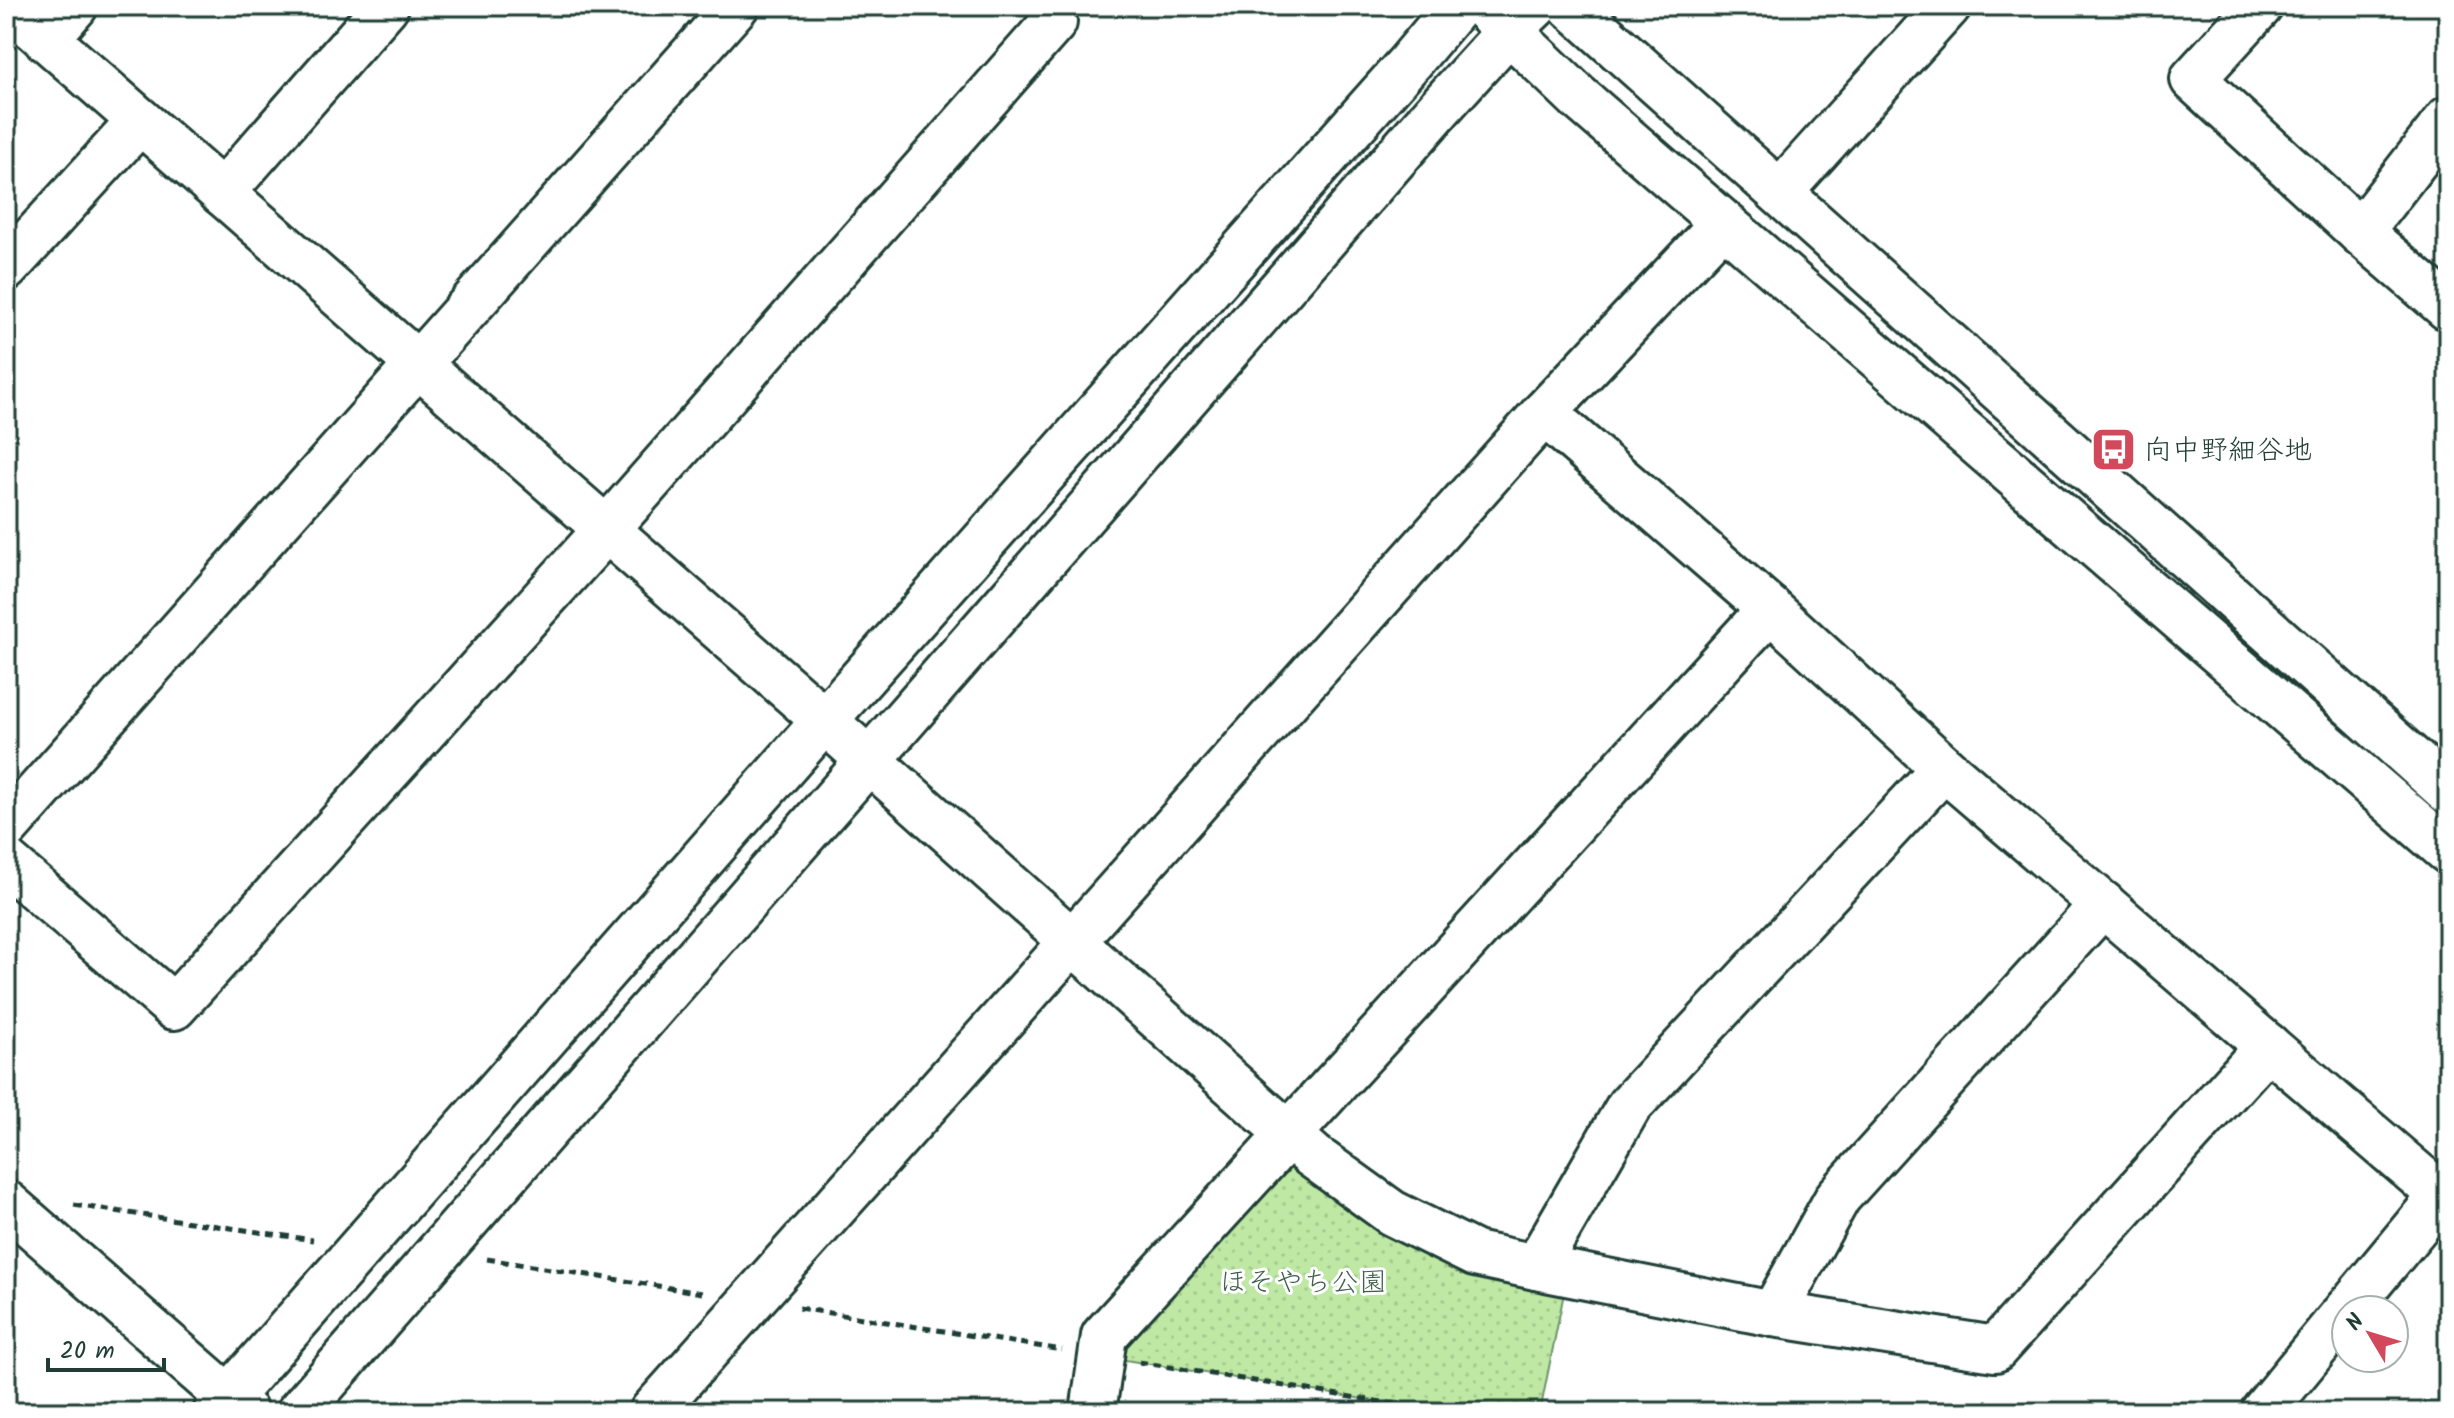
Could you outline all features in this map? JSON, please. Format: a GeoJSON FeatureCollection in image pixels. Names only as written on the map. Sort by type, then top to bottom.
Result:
{"type":"FeatureCollection","features":[{"type":"Feature","properties":{"kind":"street"},"geometry":{"type":"LineString","coordinates":[[9,6],[824,721],[1313,1156],[1392,1213],[1475,1254],[1773,1314],[1995,1349],[2268,1046]]}},
{"type":"Feature","properties":{"kind":"street"},"geometry":{"type":"LineString","coordinates":[[46,39],[75,6]]}},
{"type":"Feature","properties":{"kind":"street"},"geometry":{"type":"LineString","coordinates":[[222,193],[386,6]]}},
{"type":"Feature","properties":{"kind":"street"},"geometry":{"type":"LineString","coordinates":[[6,828],[736,6]]}},
{"type":"Feature","properties":{"kind":"street"},"geometry":{"type":"LineString","coordinates":[[6,1203],[230,1407],[824,721],[1457,6]]}},
{"type":"Feature","properties":{"kind":"street"},"geometry":{"type":"LineString","coordinates":[[1571,6],[2448,791]]}},
{"type":"Feature","properties":{"kind":"street"},"geometry":{"type":"LineString","coordinates":[[1780,192],[1948,6]]}},
{"type":"Feature","properties":{"kind":"street"},"geometry":{"type":"LineString","coordinates":[[2260,6],[2193,79],[2448,308]]}},
{"type":"Feature","properties":{"kind":"street"},"geometry":{"type":"LineString","coordinates":[[6,862],[174,1007],[606,530],[1050,11]]}},
{"type":"Feature","properties":{"kind":"street"},"geometry":{"type":"LineString","coordinates":[[299,1412],[1509,14],[1578,97],[2448,851]]}},
{"type":"Feature","properties":{"kind":"street"},"geometry":{"type":"LineString","coordinates":[[2360,232],[2448,119]]}},
{"type":"Feature","properties":{"kind":"street"},"geometry":{"type":"LineString","coordinates":[[6,268],[140,121]]}},
{"type":"Feature","properties":{"kind":"street"},"geometry":{"type":"LineString","coordinates":[[669,1406],[752,1300],[1544,413],[1723,223]]}},
{"type":"Feature","properties":{"kind":"street"},"geometry":{"type":"LineString","coordinates":[[1544,413],[1770,609],[1944,768],[2446,1195],[2360,1294]]}},
{"type":"Feature","properties":{"kind":"street"},"geometry":{"type":"LineString","coordinates":[[1093,1412],[1104,1336],[1770,609]]}},
{"type":"Feature","properties":{"kind":"street"},"geometry":{"type":"LineString","coordinates":[[1536,1267],[1629,1106],[1944,768]]}},
{"type":"Feature","properties":{"kind":"street"},"geometry":{"type":"LineString","coordinates":[[1773,1314],[1838,1197],[2103,904]]}},
{"type":"Feature","properties":{"kind":"street"},"geometry":{"type":"LineString","coordinates":[[2263,1412],[2330,1330]]}},
{"type":"Feature","properties":{"kind":"path"},"geometry":{"type":"LineString","coordinates":[[68,1204],[313,1240]]}},
{"type":"Feature","properties":{"kind":"path"},"geometry":{"type":"LineString","coordinates":[[479,1258],[1442,1412]]}},
{"type":"Feature","properties":{"kind":"green space","name":"ほそやち公園"},"geometry":{"type":"Polygon","coordinates":[[[1287,1133],[1313,1156],[1568,1273],[1540,1412],[1442,1412],[1101,1356],[1287,1133]]]}},
{"type":"Feature","properties":{"kind":"place","name":"向中野細谷地"},"geometry":{"type":"Point","coordinates":[2113,449]}}]}
